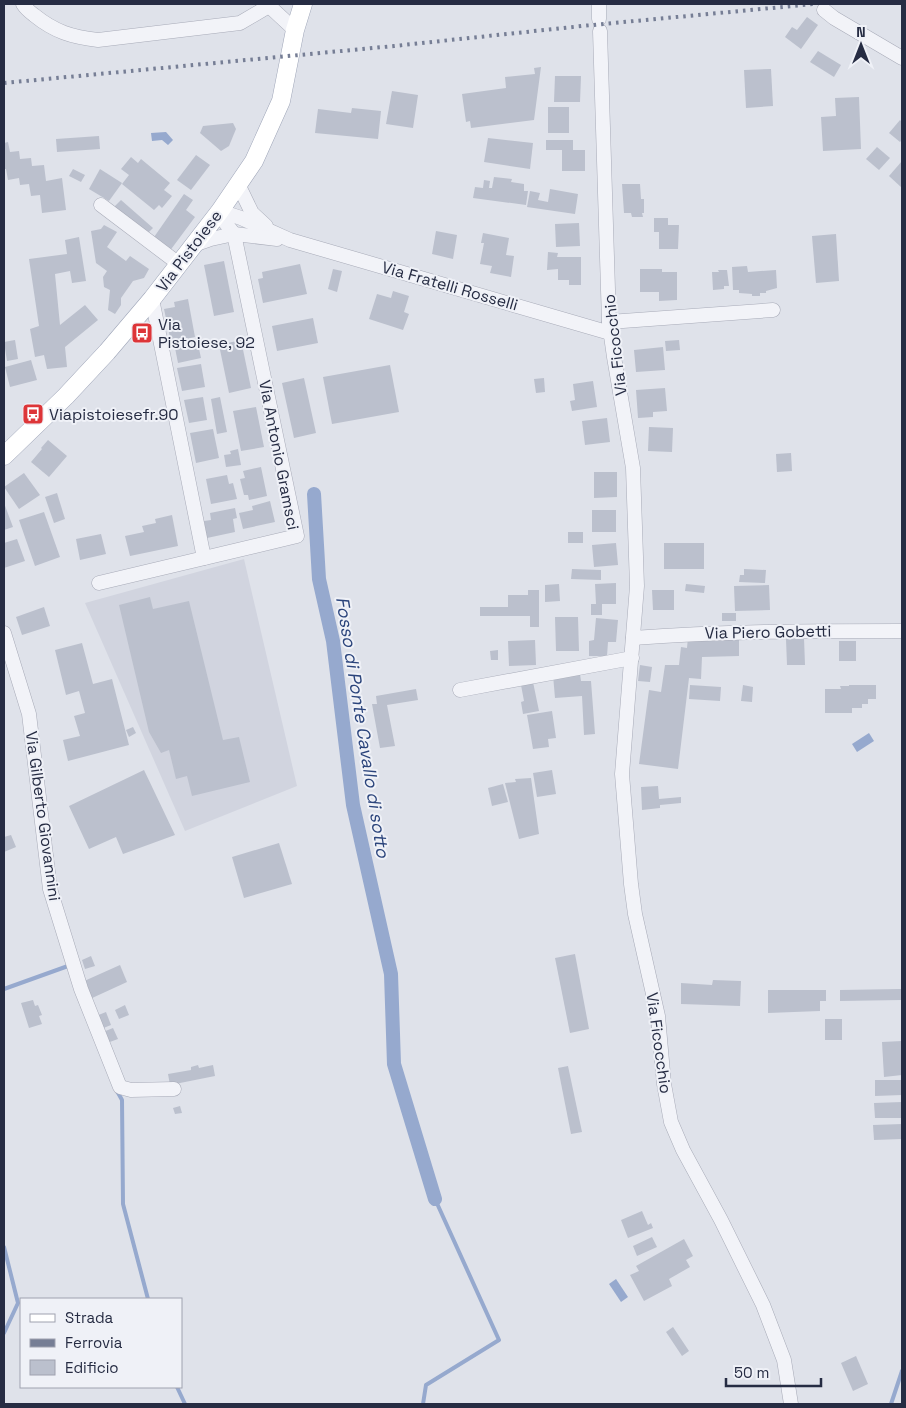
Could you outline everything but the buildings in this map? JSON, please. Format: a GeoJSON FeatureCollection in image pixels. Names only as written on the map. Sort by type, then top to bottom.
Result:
{"type":"FeatureCollection","features":[{"type":"Feature","properties":{"kind":"main road","name":"Via Pistoiese"},"geometry":{"type":"LineString","coordinates":[[4,456],[66,396],[152,299],[220,211],[254,161],[281,101],[295,30],[303,4]]}},
{"type":"Feature","properties":{"kind":"street"},"geometry":{"type":"LineString","coordinates":[[23,4],[40,20],[57,31],[80,38],[98,40],[240,23],[268,5],[295,30]]}},
{"type":"Feature","properties":{"kind":"street","name":"Via Ficocchio"},"geometry":{"type":"LineString","coordinates":[[599,4],[610,328],[633,468],[636,586],[632,658],[622,764],[631,884],[638,932],[658,1016],[662,1065],[671,1122],[683,1150],[721,1220],[763,1305],[784,1360],[791,1404]]}},
{"type":"Feature","properties":{"kind":"street"},"geometry":{"type":"LineString","coordinates":[[824,10],[834,18],[902,58]]}},
{"type":"Feature","properties":{"kind":"street","name":"Via Fratelli Rosselli"},"geometry":{"type":"LineString","coordinates":[[238,184],[252,213],[266,226],[290,240]]}},
{"type":"Feature","properties":{"kind":"street"},"geometry":{"type":"LineString","coordinates":[[101,205],[179,264]]}},
{"type":"Feature","properties":{"kind":"street"},"geometry":{"type":"LineString","coordinates":[[220,211],[224,222],[234,234]]}},
{"type":"Feature","properties":{"kind":"street","name":"Via Fratelli Rosselli"},"geometry":{"type":"LineString","coordinates":[[220,211],[241,218],[290,240],[610,328]]}},
{"type":"Feature","properties":{"kind":"street","name":"Via Fratelli Rosselli"},"geometry":{"type":"LineString","coordinates":[[194,245],[234,234],[290,240]]}},
{"type":"Feature","properties":{"kind":"street","name":"Via Antonio Gramsci"},"geometry":{"type":"LineString","coordinates":[[99,583],[297,536],[234,234]]}},
{"type":"Feature","properties":{"kind":"street"},"geometry":{"type":"LineString","coordinates":[[152,299],[204,558]]}},
{"type":"Feature","properties":{"kind":"street"},"geometry":{"type":"LineString","coordinates":[[610,328],[773,310]]}},
{"type":"Feature","properties":{"kind":"street","name":"Via Piero Gobetti"},"geometry":{"type":"LineString","coordinates":[[633,638],[692,633],[759,631],[902,631]]}},
{"type":"Feature","properties":{"kind":"street","name":"Via Gilberto Giovannini"},"geometry":{"type":"LineString","coordinates":[[4,633],[30,714],[50,889],[81,989],[120,1087],[131,1090],[174,1089]]}},
{"type":"Feature","properties":{"kind":"street"},"geometry":{"type":"LineString","coordinates":[[460,690],[632,658]]}},
{"type":"Feature","properties":{"kind":"shaded area"},"geometry":{"type":"Polygon","coordinates":[[[244,559],[297,786],[185,831],[85,603],[244,559]]]}},
{"type":"Feature","properties":{"kind":"water"},"geometry":{"type":"Polygon","coordinates":[[[166,132],[173,140],[168,145],[162,140],[152,141],[151,133],[166,132]]]}},
{"type":"Feature","properties":{"kind":"water"},"geometry":{"type":"Polygon","coordinates":[[[869,733],[874,741],[857,752],[852,744],[869,733]]]}},
{"type":"Feature","properties":{"kind":"water"},"geometry":{"type":"Polygon","coordinates":[[[616,1279],[628,1297],[621,1302],[609,1284],[616,1279]]]}},
{"type":"Feature","properties":{"kind":"waterway","name":"Fosso di Ponte Cavallo di sotto"},"geometry":{"type":"LineString","coordinates":[[314,494],[319,579],[333,641],[353,805],[391,974],[394,1064],[435,1199]]}},
{"type":"Feature","properties":{"kind":"waterway"},"geometry":{"type":"LineString","coordinates":[[4,989],[68,966],[69,968]]}},
{"type":"Feature","properties":{"kind":"waterway"},"geometry":{"type":"LineString","coordinates":[[117,1091],[122,1100],[123,1204],[148,1298]]}},
{"type":"Feature","properties":{"kind":"waterway"},"geometry":{"type":"LineString","coordinates":[[423,1404],[426,1385],[499,1340],[435,1199]]}},
{"type":"Feature","properties":{"kind":"waterway"},"geometry":{"type":"LineString","coordinates":[[4,1247],[18,1303],[4,1333]]}},
{"type":"Feature","properties":{"kind":"waterway"},"geometry":{"type":"LineString","coordinates":[[891,1404],[902,1371]]}},
{"type":"Feature","properties":{"kind":"waterway"},"geometry":{"type":"LineString","coordinates":[[177,1388],[185,1404]]}},
{"type":"Feature","properties":{"kind":"railway"},"geometry":{"type":"LineString","coordinates":[[4,83],[814,4]]}},
{"type":"Feature","properties":{"kind":"place","name":"Via Pistoiese, 92"},"geometry":{"type":"Point","coordinates":[142,333]}},
{"type":"Feature","properties":{"kind":"place","name":"Viapistoiesefr.90"},"geometry":{"type":"Point","coordinates":[33,414]}}]}
